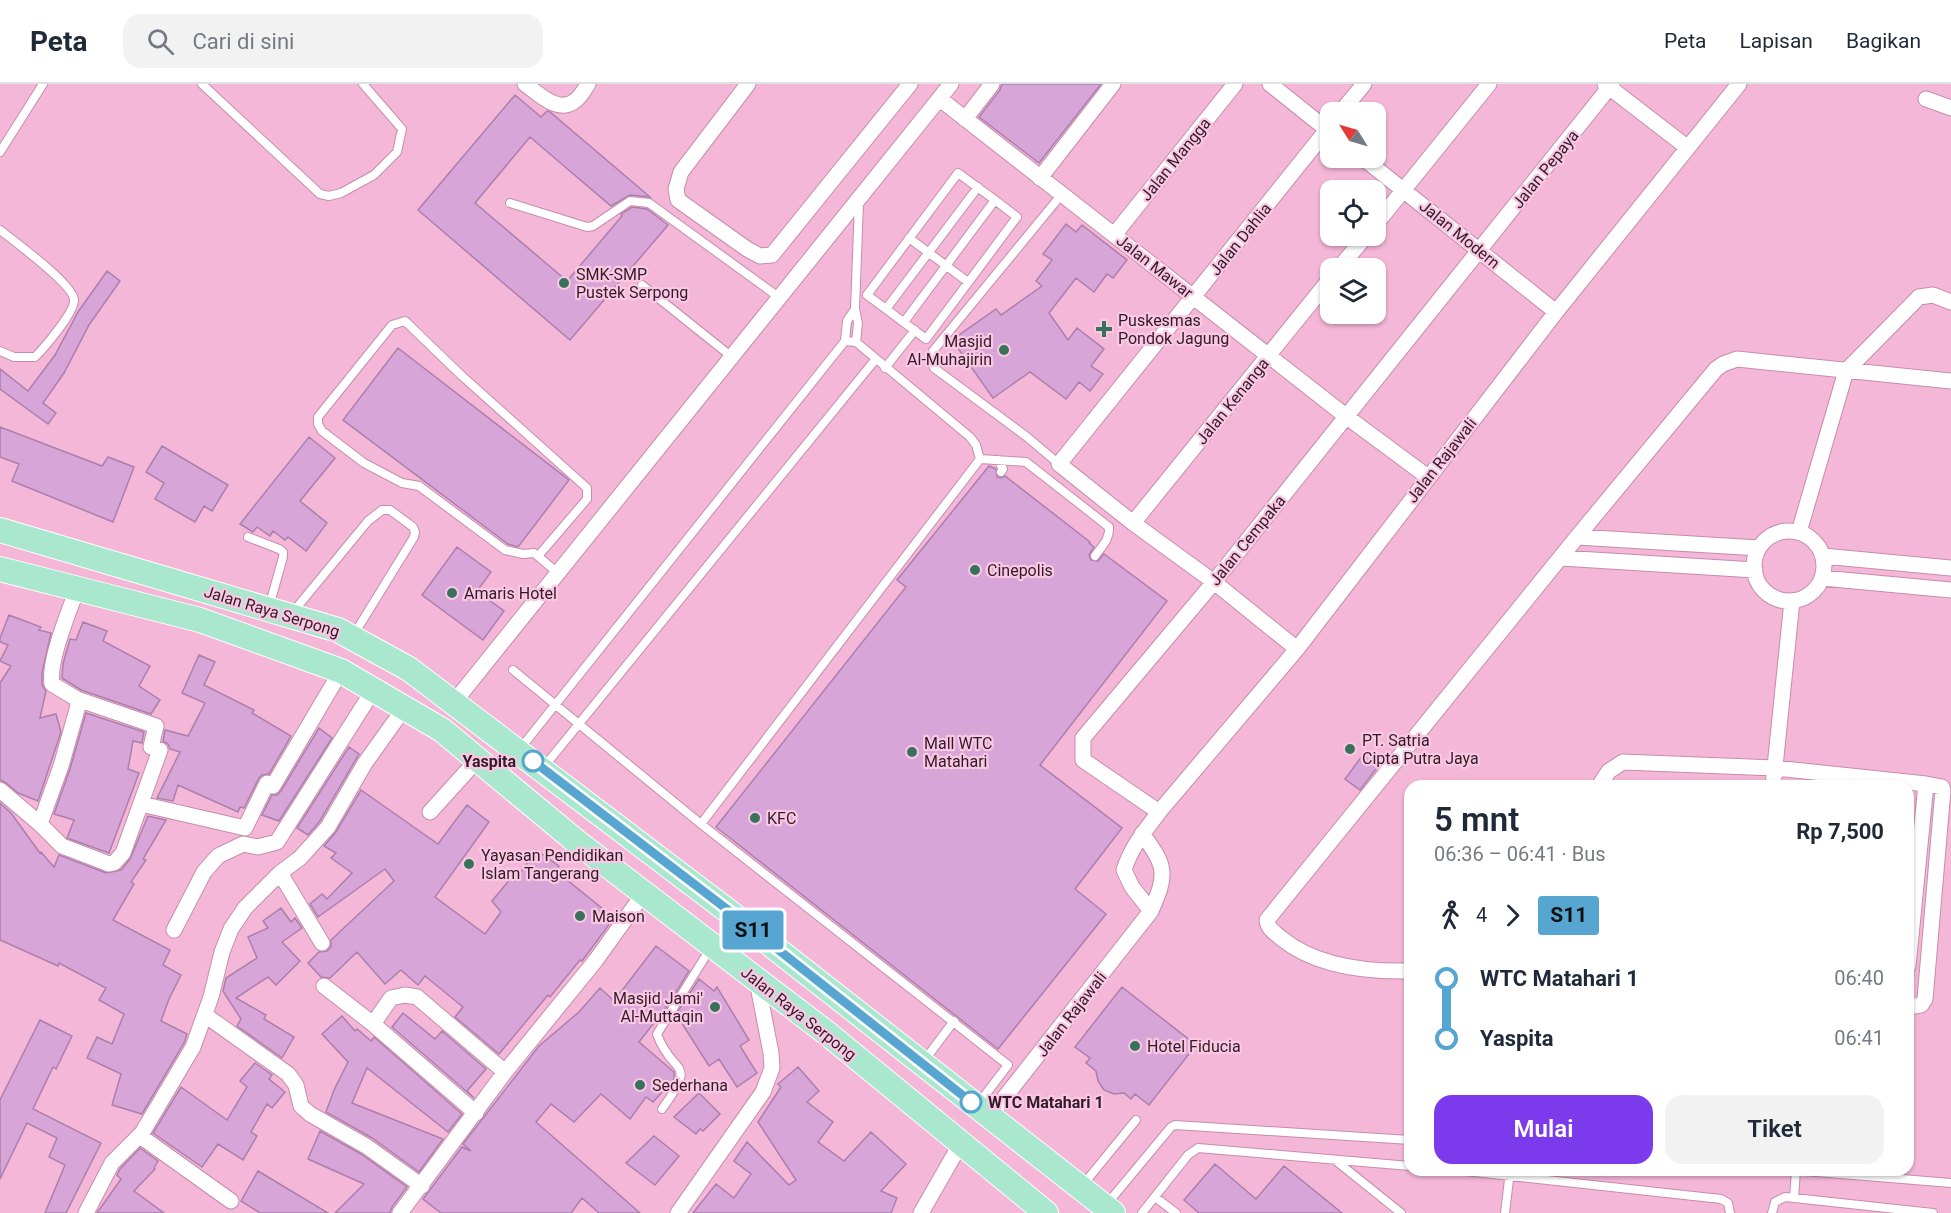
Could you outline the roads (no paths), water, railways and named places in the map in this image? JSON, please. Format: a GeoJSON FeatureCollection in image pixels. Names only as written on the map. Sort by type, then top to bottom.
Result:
{"type":"FeatureCollection","features":[{"type":"Feature","properties":{"kind":"main road","name":"Jalan Raya Serpong"},"geometry":{"type":"LineString","coordinates":[[0,530],[338,630],[410,669],[728,910],[1109,1210]]}},
{"type":"Feature","properties":{"kind":"main road","name":"Jalan Raya Serpong"},"geometry":{"type":"LineString","coordinates":[[0,569],[200,620],[341,671],[405,707],[441,730],[546,818],[828,1034],[1046,1213]]}},
{"type":"Feature","properties":{"kind":"main road"},"geometry":{"type":"LineString","coordinates":[[546,818],[569,790]]}},
{"type":"Feature","properties":{"kind":"street"},"geometry":{"type":"LineString","coordinates":[[525,84],[552,103],[566,105],[576,101],[588,84]]}},
{"type":"Feature","properties":{"kind":"street"},"geometry":{"type":"LineString","coordinates":[[748,84],[681,172],[676,189],[678,200],[760,256],[772,255],[910,84]]}},
{"type":"Feature","properties":{"kind":"street"},"geometry":{"type":"LineString","coordinates":[[455,701],[951,84]]}},
{"type":"Feature","properties":{"kind":"street"},"geometry":{"type":"LineString","coordinates":[[965,119],[992,84]]}},
{"type":"Feature","properties":{"kind":"street"},"geometry":{"type":"LineString","coordinates":[[1040,178],[1113,84]]}},
{"type":"Feature","properties":{"kind":"street","name":"Jalan Mangga"},"geometry":{"type":"LineString","coordinates":[[1114,235],[1235,84]]}},
{"type":"Feature","properties":{"kind":"street"},"geometry":{"type":"LineString","coordinates":[[1270,84],[1320,122]]}},
{"type":"Feature","properties":{"kind":"street"},"geometry":{"type":"LineString","coordinates":[[1349,102],[1364,84]]}},
{"type":"Feature","properties":{"kind":"street"},"geometry":{"type":"LineString","coordinates":[[1386,212],[1489,84]]}},
{"type":"Feature","properties":{"kind":"street","name":"Jalan Rajawali"},"geometry":{"type":"LineString","coordinates":[[1151,911],[1132,887],[1124,870],[1129,853],[1159,812],[1297,649],[1556,312],[1739,84]]}},
{"type":"Feature","properties":{"kind":"street"},"geometry":{"type":"LineString","coordinates":[[1609,85],[1688,148]]}},
{"type":"Feature","properties":{"kind":"street","name":"Jalan Pepaya"},"geometry":{"type":"LineString","coordinates":[[1480,250],[1609,85]]}},
{"type":"Feature","properties":{"kind":"street","name":"Jalan Mawar"},"geometry":{"type":"LineString","coordinates":[[940,99],[1347,417],[1428,477]]}},
{"type":"Feature","properties":{"kind":"street"},"geometry":{"type":"LineString","coordinates":[[1926,99],[1951,108]]}},
{"type":"Feature","properties":{"kind":"street","name":"Jalan Dahlia"},"geometry":{"type":"LineString","coordinates":[[1059,464],[1320,141]]}},
{"type":"Feature","properties":{"kind":"street","name":"Jalan Modern"},"geometry":{"type":"LineString","coordinates":[[1376,168],[1556,312]]}},
{"type":"Feature","properties":{"kind":"street"},"geometry":{"type":"LineString","coordinates":[[1347,258],[1358,246]]}},
{"type":"Feature","properties":{"kind":"street","name":"Jalan Cempaka"},"geometry":{"type":"LineString","coordinates":[[1159,812],[1083,760],[1083,738],[1214,582],[1480,250]]}},
{"type":"Feature","properties":{"kind":"street","name":"Jalan Kenanga"},"geometry":{"type":"LineString","coordinates":[[1133,523],[1320,291]]}},
{"type":"Feature","properties":{"kind":"street"},"geometry":{"type":"LineString","coordinates":[[1799,532],[1846,371],[1919,297],[1933,295],[1951,302]]}},
{"type":"Feature","properties":{"kind":"street"},"geometry":{"type":"LineString","coordinates":[[1404,971],[1379,971],[1325,961],[1290,946],[1271,929],[1268,920],[1576,537],[1716,369],[1737,359],[1951,381]]}},
{"type":"Feature","properties":{"kind":"street"},"geometry":{"type":"LineString","coordinates":[[1059,464],[1133,523],[1214,582],[1297,649]]}},
{"type":"Feature","properties":{"kind":"street"},"geometry":{"type":"LineString","coordinates":[[1799,532],[1810,537],[1818,545],[1823,556],[1822,578],[1807,596],[1792,601],[1774,597],[1764,590],[1758,581],[1755,558],[1760,548],[1767,539],[1777,533],[1799,532]]}},
{"type":"Feature","properties":{"kind":"street"},"geometry":{"type":"LineString","coordinates":[[1576,537],[1760,548]]}},
{"type":"Feature","properties":{"kind":"street"},"geometry":{"type":"LineString","coordinates":[[1823,556],[1951,568]]}},
{"type":"Feature","properties":{"kind":"street"},"geometry":{"type":"LineString","coordinates":[[1561,558],[1755,570]]}},
{"type":"Feature","properties":{"kind":"street"},"geometry":{"type":"LineString","coordinates":[[1822,578],[1951,590]]}},
{"type":"Feature","properties":{"kind":"street"},"geometry":{"type":"LineString","coordinates":[[0,790],[62,846],[109,864],[114,863],[123,853],[160,750],[151,747],[156,726],[77,699],[52,684],[51,677],[56,653],[77,589]]}},
{"type":"Feature","properties":{"kind":"street"},"geometry":{"type":"LineString","coordinates":[[1774,780],[1792,601]]}},
{"type":"Feature","properties":{"kind":"street"},"geometry":{"type":"LineString","coordinates":[[141,804],[245,828],[267,783],[273,786],[341,671]]}},
{"type":"Feature","properties":{"kind":"street"},"geometry":{"type":"LineString","coordinates":[[174,930],[204,872],[218,856],[243,844],[258,847],[277,842],[374,689]]}},
{"type":"Feature","properties":{"kind":"street"},"geometry":{"type":"LineString","coordinates":[[40,824],[75,723],[77,699]]}},
{"type":"Feature","properties":{"kind":"street"},"geometry":{"type":"LineString","coordinates":[[90,1211],[112,1163],[140,1136],[193,1047],[231,929],[245,908],[280,873],[300,858],[328,827],[365,763],[405,707]]}},
{"type":"Feature","properties":{"kind":"street"},"geometry":{"type":"LineString","coordinates":[[430,812],[477,760]]}},
{"type":"Feature","properties":{"kind":"street"},"geometry":{"type":"LineString","coordinates":[[1603,780],[1609,771],[1623,762],[1775,768],[1888,780]]}},
{"type":"Feature","properties":{"kind":"street"},"geometry":{"type":"LineString","coordinates":[[1914,783],[1939,786],[1943,790],[1925,999],[1921,1005],[1914,1006]]}},
{"type":"Feature","properties":{"kind":"street"},"geometry":{"type":"LineString","coordinates":[[1914,905],[1926,784]]}},
{"type":"Feature","properties":{"kind":"street","name":"Jalan Rajawali"},"geometry":{"type":"LineString","coordinates":[[983,1111],[1151,911],[1162,887],[1163,869],[1158,854],[1143,834]]}},
{"type":"Feature","properties":{"kind":"street"},"geometry":{"type":"LineString","coordinates":[[280,873],[322,943]]}},
{"type":"Feature","properties":{"kind":"street"},"geometry":{"type":"LineString","coordinates":[[400,1213],[505,1071],[596,960],[644,893]]}},
{"type":"Feature","properties":{"kind":"street"},"geometry":{"type":"LineString","coordinates":[[678,1213],[764,1092],[772,1068],[757,981]]}},
{"type":"Feature","properties":{"kind":"street"},"geometry":{"type":"LineString","coordinates":[[324,986],[374,1024],[476,1113]]}},
{"type":"Feature","properties":{"kind":"street"},"geometry":{"type":"LineString","coordinates":[[374,1024],[392,998],[405,995],[417,997],[505,1071]]}},
{"type":"Feature","properties":{"kind":"street"},"geometry":{"type":"LineString","coordinates":[[205,1015],[288,1074],[296,1085],[301,1106],[310,1114],[366,1146],[422,1186]]}},
{"type":"Feature","properties":{"kind":"street"},"geometry":{"type":"LineString","coordinates":[[140,1136],[231,1201]]}},
{"type":"Feature","properties":{"kind":"street"},"geometry":{"type":"LineString","coordinates":[[921,1213],[961,1143]]}},
{"type":"Feature","properties":{"kind":"lane"},"geometry":{"type":"LineString","coordinates":[[0,152],[43,84]]}},
{"type":"Feature","properties":{"kind":"lane"},"geometry":{"type":"LineString","coordinates":[[202,84],[320,194],[329,196],[341,193],[374,175],[397,152],[402,129],[363,84]]}},
{"type":"Feature","properties":{"kind":"lane"},"geometry":{"type":"LineString","coordinates":[[958,173],[995,200],[1017,217],[926,339],[867,295],[958,173]]}},
{"type":"Feature","properties":{"kind":"lane"},"geometry":{"type":"LineString","coordinates":[[886,309],[978,187]]}},
{"type":"Feature","properties":{"kind":"lane"},"geometry":{"type":"LineString","coordinates":[[1059,464],[1027,437],[934,368],[932,360],[933,351],[1062,194]]}},
{"type":"Feature","properties":{"kind":"lane"},"geometry":{"type":"LineString","coordinates":[[856,342],[859,199]]}},
{"type":"Feature","properties":{"kind":"lane"},"geometry":{"type":"LineString","coordinates":[[904,322],[995,200]]}},
{"type":"Feature","properties":{"kind":"lane"},"geometry":{"type":"LineString","coordinates":[[510,203],[587,227],[630,201],[649,203],[780,298]]}},
{"type":"Feature","properties":{"kind":"lane"},"geometry":{"type":"LineString","coordinates":[[0,230],[68,285],[75,299],[73,308],[44,348],[34,357],[14,357],[0,351]]}},
{"type":"Feature","properties":{"kind":"lane"},"geometry":{"type":"LineString","coordinates":[[909,238],[968,282]]}},
{"type":"Feature","properties":{"kind":"lane"},"geometry":{"type":"LineString","coordinates":[[642,285],[732,357]]}},
{"type":"Feature","properties":{"kind":"lane"},"geometry":{"type":"LineString","coordinates":[[519,750],[845,341],[847,321],[855,309]]}},
{"type":"Feature","properties":{"kind":"lane"},"geometry":{"type":"LineString","coordinates":[[539,555],[586,500],[586,488],[405,321],[392,325],[318,417],[318,424],[322,431],[364,464],[402,483],[419,486],[505,550],[539,555],[558,573]]}},
{"type":"Feature","properties":{"kind":"lane"},"geometry":{"type":"LineString","coordinates":[[885,368],[915,330]]}},
{"type":"Feature","properties":{"kind":"lane"},"geometry":{"type":"LineString","coordinates":[[845,341],[856,342],[970,437],[976,445],[980,459]]}},
{"type":"Feature","properties":{"kind":"lane"},"geometry":{"type":"LineString","coordinates":[[542,769],[875,360]]}},
{"type":"Feature","properties":{"kind":"lane"},"geometry":{"type":"LineString","coordinates":[[980,459],[1026,462],[1109,527],[1107,539],[1095,556]]}},
{"type":"Feature","properties":{"kind":"lane"},"geometry":{"type":"LineString","coordinates":[[701,824],[980,459]]}},
{"type":"Feature","properties":{"kind":"lane"},"geometry":{"type":"LineString","coordinates":[[998,460],[1003,469],[1001,472]]}},
{"type":"Feature","properties":{"kind":"lane"},"geometry":{"type":"LineString","coordinates":[[279,612],[368,521],[381,510],[390,510],[413,527],[414,537],[353,637]]}},
{"type":"Feature","properties":{"kind":"lane"},"geometry":{"type":"LineString","coordinates":[[248,537],[282,552],[279,612]]}},
{"type":"Feature","properties":{"kind":"lane"},"geometry":{"type":"LineString","coordinates":[[513,670],[701,824],[1008,1065],[983,1111]]}},
{"type":"Feature","properties":{"kind":"lane"},"geometry":{"type":"LineString","coordinates":[[662,1109],[678,1087],[682,1075],[681,1069],[661,1044],[657,1034],[712,945]]}},
{"type":"Feature","properties":{"kind":"lane"},"geometry":{"type":"LineString","coordinates":[[922,1063],[954,1022]]}},
{"type":"Feature","properties":{"kind":"lane"},"geometry":{"type":"LineString","coordinates":[[1081,1187],[1136,1120]]}},
{"type":"Feature","properties":{"kind":"lane"},"geometry":{"type":"LineString","coordinates":[[1109,1210],[1171,1127],[1175,1125],[1404,1140]]}},
{"type":"Feature","properties":{"kind":"lane"},"geometry":{"type":"LineString","coordinates":[[1142,1213],[1188,1155],[1198,1148],[1404,1165]]}},
{"type":"Feature","properties":{"kind":"lane"},"geometry":{"type":"LineString","coordinates":[[1334,1159],[1401,1213]]}},
{"type":"Feature","properties":{"kind":"lane"},"geometry":{"type":"LineString","coordinates":[[1505,1213],[1510,1176]]}},
{"type":"Feature","properties":{"kind":"lane"},"geometry":{"type":"LineString","coordinates":[[1541,1176],[1721,1199],[1728,1203],[1730,1213]]}},
{"type":"Feature","properties":{"kind":"lane"},"geometry":{"type":"LineString","coordinates":[[1794,1176],[1794,1198]]}},
{"type":"Feature","properties":{"kind":"lane"},"geometry":{"type":"LineString","coordinates":[[1866,1176],[1951,1183]]}},
{"type":"Feature","properties":{"kind":"lane"},"geometry":{"type":"LineString","coordinates":[[1155,1197],[1176,1213]]}},
{"type":"Feature","properties":{"kind":"lane"},"geometry":{"type":"LineString","coordinates":[[1772,1213],[1772,1208],[1779,1198],[1933,1213]]}},
{"type":"Feature","properties":{"kind":"place","name":"SMK-SMP Pustek Serpong"},"geometry":{"type":"Point","coordinates":[564,283]}},
{"type":"Feature","properties":{"kind":"place","name":"Puskesmas Pondok Jagung"},"geometry":{"type":"Point","coordinates":[1104,329]}},
{"type":"Feature","properties":{"kind":"place","name":"Masjid Al-Muhajirin"},"geometry":{"type":"Point","coordinates":[1004,350]}},
{"type":"Feature","properties":{"kind":"place","name":"Cinepolis"},"geometry":{"type":"Point","coordinates":[975,570]}},
{"type":"Feature","properties":{"kind":"place","name":"Amaris Hotel"},"geometry":{"type":"Point","coordinates":[452,593]}},
{"type":"Feature","properties":{"kind":"place","name":"PT. Satria Cipta Putra Jaya"},"geometry":{"type":"Point","coordinates":[1350,749]}},
{"type":"Feature","properties":{"kind":"place","name":"Mall WTC Matahari"},"geometry":{"type":"Point","coordinates":[912,752]}},
{"type":"Feature","properties":{"kind":"place","name":"Yaspita"},"geometry":{"type":"Point","coordinates":[533,761]}},
{"type":"Feature","properties":{"kind":"place","name":"KFC"},"geometry":{"type":"Point","coordinates":[755,818]}},
{"type":"Feature","properties":{"kind":"place","name":"Yayasan Pendidikan Islam Tangerang"},"geometry":{"type":"Point","coordinates":[469,864]}},
{"type":"Feature","properties":{"kind":"place","name":"Maison"},"geometry":{"type":"Point","coordinates":[580,916]}},
{"type":"Feature","properties":{"kind":"place","name":"Masjid Jami' Al-Muttaqin"},"geometry":{"type":"Point","coordinates":[715,1007]}},
{"type":"Feature","properties":{"kind":"place","name":"Hotel Fiducia"},"geometry":{"type":"Point","coordinates":[1135,1046]}},
{"type":"Feature","properties":{"kind":"place","name":"Sederhana"},"geometry":{"type":"Point","coordinates":[640,1085]}},
{"type":"Feature","properties":{"kind":"place","name":"WTC Matahari 1"},"geometry":{"type":"Point","coordinates":[971,1102]}}]}
